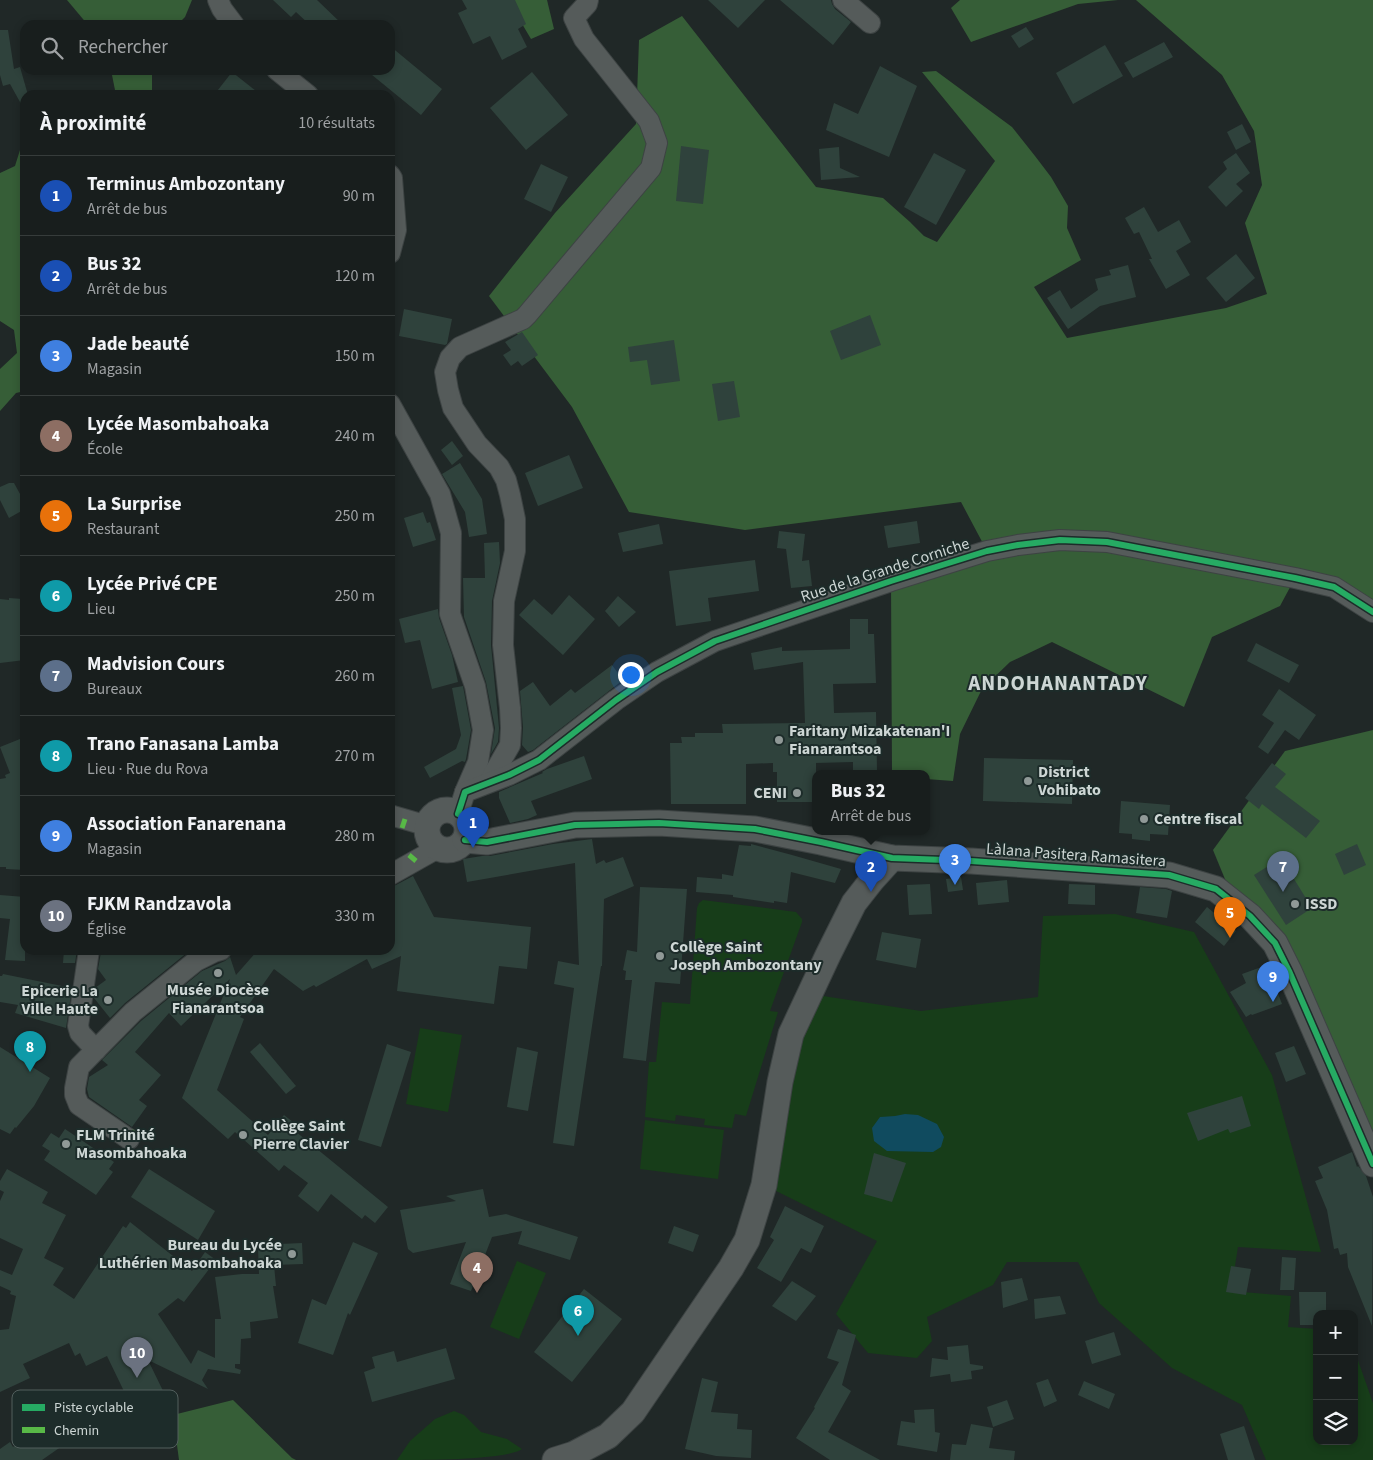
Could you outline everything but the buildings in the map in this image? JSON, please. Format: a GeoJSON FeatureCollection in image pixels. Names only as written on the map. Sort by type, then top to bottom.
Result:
{"type":"FeatureCollection","features":[{"type":"Feature","properties":{"kind":"street"},"geometry":{"type":"LineString","coordinates":[[218,0],[230,20]]}},
{"type":"Feature","properties":{"kind":"street"},"geometry":{"type":"LineString","coordinates":[[489,782],[510,745],[510,708],[504,636],[504,601],[515,551],[515,519],[508,488],[499,467],[477,444],[453,408],[445,372],[450,358],[460,347],[527,315],[651,168],[657,143],[649,121],[584,39],[574,18],[587,4],[588,0]]}},
{"type":"Feature","properties":{"kind":"street"},"geometry":{"type":"LineString","coordinates":[[843,0],[870,22]]}},
{"type":"Feature","properties":{"kind":"street"},"geometry":{"type":"LineString","coordinates":[[283,75],[302,90]]}},
{"type":"Feature","properties":{"kind":"street"},"geometry":{"type":"LineString","coordinates":[[395,217],[395,234]]}},
{"type":"Feature","properties":{"kind":"street"},"geometry":{"type":"LineString","coordinates":[[395,413],[440,494],[451,533],[450,614],[475,686],[484,730],[478,762],[461,803],[467,834],[460,846],[446,850],[433,837],[395,818]]}},
{"type":"Feature","properties":{"kind":"street","name":"Rue de la Grande Corniche"},"geometry":{"type":"LineString","coordinates":[[461,803],[489,782],[509,775],[539,760],[616,700],[657,672],[715,641],[891,581],[988,551],[1060,540],[1107,542],[1334,587],[1373,612]]}},
{"type":"Feature","properties":{"kind":"street"},"geometry":{"type":"LineString","coordinates":[[433,837],[432,818],[440,812],[449,810],[461,803]]}},
{"type":"Feature","properties":{"kind":"street","name":"Làlana Pasitera Ramasitera"},"geometry":{"type":"LineString","coordinates":[[465,840],[487,842],[575,825],[659,823],[755,829],[892,858],[971,861],[1169,875],[1216,889],[1250,916],[1275,943],[1373,1164]]}},
{"type":"Feature","properties":{"kind":"street"},"geometry":{"type":"LineString","coordinates":[[395,871],[433,837]]}},
{"type":"Feature","properties":{"kind":"street"},"geometry":{"type":"LineString","coordinates":[[554,1460],[574,1454],[608,1436],[633,1412],[731,1268],[747,1240],[764,1185],[780,1082],[791,1034],[854,903],[892,858]]}},
{"type":"Feature","properties":{"kind":"street"},"geometry":{"type":"LineString","coordinates":[[88,955],[78,1026],[80,1033],[96,1050]]}},
{"type":"Feature","properties":{"kind":"street"},"geometry":{"type":"LineString","coordinates":[[129,1139],[79,1105],[75,1095],[75,1088],[79,1066],[133,1012],[196,962],[209,955]]}},
{"type":"Feature","properties":{"kind":"green space"},"geometry":{"type":"Polygon","coordinates":[[[67,0],[192,0],[182,20],[84,20],[67,0]]]}},
{"type":"Feature","properties":{"kind":"green space"},"geometry":{"type":"Polygon","coordinates":[[[513,0],[547,0],[554,29],[531,39],[515,12],[513,0]]]}},
{"type":"Feature","properties":{"kind":"green space"},"geometry":{"type":"Polygon","coordinates":[[[960,0],[1118,0],[1078,4],[971,42],[951,8],[960,0]]]}},
{"type":"Feature","properties":{"kind":"green space"},"geometry":{"type":"Polygon","coordinates":[[[1136,0],[1373,0],[1373,612],[1295,578],[1280,606],[1212,637],[1184,707],[1052,642],[1010,662],[982,689],[960,734],[953,781],[930,779],[930,770],[892,770],[891,581],[987,551],[961,502],[745,530],[629,512],[572,407],[489,296],[555,213],[636,124],[639,40],[682,16],[816,187],[883,198],[924,236],[937,242],[995,161],[922,72],[936,71],[1012,127],[1051,177],[1068,206],[1067,228],[1081,260],[1034,287],[1067,338],[1226,308],[1267,294],[1245,223],[1262,185],[1254,131],[1222,75],[1136,0]]]}},
{"type":"Feature","properties":{"kind":"green space"},"geometry":{"type":"Polygon","coordinates":[[[112,75],[152,75],[152,90],[115,90],[112,75]]]}},
{"type":"Feature","properties":{"kind":"green space"},"geometry":{"type":"Polygon","coordinates":[[[20,150],[20,392],[16,393],[0,411],[0,369],[17,353],[14,330],[0,321],[0,173],[15,166],[20,150]]]}},
{"type":"Feature","properties":{"kind":"green space"},"geometry":{"type":"Polygon","coordinates":[[[1373,730],[1373,1137],[1227,884],[1213,850],[1285,751],[1373,730]]]}},
{"type":"Feature","properties":{"kind":"green space"},"geometry":{"type":"Polygon","coordinates":[[[703,900],[796,912],[802,919],[770,1011],[778,1012],[746,1116],[735,1114],[732,1128],[704,1125],[705,1119],[676,1115],[675,1121],[645,1117],[649,1062],[656,1062],[662,1002],[690,1004],[697,908],[703,900]]]}},
{"type":"Feature","properties":{"kind":"green space"},"geometry":{"type":"Polygon","coordinates":[[[1115,914],[1194,932],[1272,1075],[1321,1252],[1238,1247],[1231,1291],[1291,1296],[1288,1327],[1313,1329],[1313,1445],[1358,1445],[1358,1360],[1373,1403],[1373,1460],[1266,1460],[1242,1405],[1172,1368],[1099,1303],[1078,1262],[1007,1262],[993,1285],[927,1317],[932,1341],[917,1358],[868,1353],[836,1314],[877,1241],[764,1185],[810,994],[921,1011],[1038,997],[1043,916],[1115,914]]]}},
{"type":"Feature","properties":{"kind":"green space"},"geometry":{"type":"Polygon","coordinates":[[[420,1028],[462,1035],[448,1112],[406,1104],[420,1028]]]}},
{"type":"Feature","properties":{"kind":"green space"},"geometry":{"type":"Polygon","coordinates":[[[645,1120],[724,1130],[718,1179],[640,1169],[645,1120]]]}},
{"type":"Feature","properties":{"kind":"green space"},"geometry":{"type":"Polygon","coordinates":[[[517,1261],[546,1273],[519,1339],[490,1327],[517,1261]]]}},
{"type":"Feature","properties":{"kind":"green space"},"geometry":{"type":"Polygon","coordinates":[[[233,1400],[296,1460],[179,1460],[178,1414],[233,1400]]]}},
{"type":"Feature","properties":{"kind":"green space"},"geometry":{"type":"Polygon","coordinates":[[[454,1411],[464,1415],[481,1432],[507,1439],[522,1449],[513,1453],[482,1457],[397,1460],[410,1441],[435,1419],[454,1411]]]}},
{"type":"Feature","properties":{"kind":"water"},"geometry":{"type":"Polygon","coordinates":[[[905,1114],[918,1115],[937,1124],[944,1137],[941,1147],[933,1152],[887,1151],[874,1141],[872,1128],[880,1117],[905,1114]]]}},
{"type":"Feature","properties":{"kind":"marked path"},"geometry":{"type":"LineString","coordinates":[[402,828],[405,819]]}},
{"type":"Feature","properties":{"kind":"marked path"},"geometry":{"type":"LineString","coordinates":[[409,855],[416,861]]}},
{"type":"Feature","properties":{"kind":"marked path"},"geometry":{"type":"LineString","coordinates":[[129,1139],[135,1131]]}},
{"type":"Feature","properties":{"kind":"cycle path"},"geometry":{"type":"LineString","coordinates":[[458,814],[465,792],[509,775],[539,760],[616,700],[657,672],[715,641],[891,581],[987,551],[1060,540],[1107,542],[1334,587],[1373,612]]}},
{"type":"Feature","properties":{"kind":"cycle path"},"geometry":{"type":"LineString","coordinates":[[465,840],[487,842],[575,825],[659,823],[755,829],[892,858],[971,861],[1169,875],[1216,889],[1250,916],[1275,943],[1373,1164]]}},
{"type":"Feature","properties":{"kind":"place","name":"Faritany Mizakatenan'I Fianarantsoa"},"geometry":{"type":"Point","coordinates":[779,740]}},
{"type":"Feature","properties":{"kind":"place","name":"District Vohibato"},"geometry":{"type":"Point","coordinates":[1028,781]}},
{"type":"Feature","properties":{"kind":"place","name":"CENI"},"geometry":{"type":"Point","coordinates":[797,793]}},
{"type":"Feature","properties":{"kind":"place","name":"Centre fiscal"},"geometry":{"type":"Point","coordinates":[1144,819]}},
{"type":"Feature","properties":{"kind":"place","name":"Terminus Ambozontany"},"geometry":{"type":"Point","coordinates":[473,848]}},
{"type":"Feature","properties":{"kind":"place","name":"Jade beauté"},"geometry":{"type":"Point","coordinates":[955,885]}},
{"type":"Feature","properties":{"kind":"place","name":"Bus 32"},"geometry":{"type":"Point","coordinates":[871,892]}},
{"type":"Feature","properties":{"kind":"place","name":"Madvision Cours"},"geometry":{"type":"Point","coordinates":[1283,892]}},
{"type":"Feature","properties":{"kind":"place","name":"ISSD"},"geometry":{"type":"Point","coordinates":[1295,904]}},
{"type":"Feature","properties":{"kind":"place","name":"La Surprise"},"geometry":{"type":"Point","coordinates":[1230,938]}},
{"type":"Feature","properties":{"kind":"place","name":"Collège Saint Joseph Ambozontany"},"geometry":{"type":"Point","coordinates":[660,956]}},
{"type":"Feature","properties":{"kind":"place","name":"Musée Diocèse Fianarantsoa"},"geometry":{"type":"Point","coordinates":[218,973]}},
{"type":"Feature","properties":{"kind":"place","name":"Epicerie La Ville Haute"},"geometry":{"type":"Point","coordinates":[108,1000]}},
{"type":"Feature","properties":{"kind":"place","name":"Association Fanarenana"},"geometry":{"type":"Point","coordinates":[1273,1002]}},
{"type":"Feature","properties":{"kind":"place","name":"Trano Fanasana Lamba"},"geometry":{"type":"Point","coordinates":[30,1072]}},
{"type":"Feature","properties":{"kind":"place","name":"Collège Saint Pierre Clavier"},"geometry":{"type":"Point","coordinates":[243,1135]}},
{"type":"Feature","properties":{"kind":"place","name":"FLM Trinité Masombahoaka"},"geometry":{"type":"Point","coordinates":[66,1144]}},
{"type":"Feature","properties":{"kind":"place","name":"Bureau du Lycée Luthérien Masombahoaka"},"geometry":{"type":"Point","coordinates":[292,1254]}},
{"type":"Feature","properties":{"kind":"place","name":"Lycée Masombahoaka"},"geometry":{"type":"Point","coordinates":[477,1293]}},
{"type":"Feature","properties":{"kind":"place","name":"Lycée Privé CPE"},"geometry":{"type":"Point","coordinates":[578,1336]}},
{"type":"Feature","properties":{"kind":"place","name":"FJKM Randzavola"},"geometry":{"type":"Point","coordinates":[137,1378]}},
{"type":"Feature","properties":{"kind":"district","name":"ANDOHANANTADY"},"geometry":{"type":"Point","coordinates":[1058,683]}}]}
